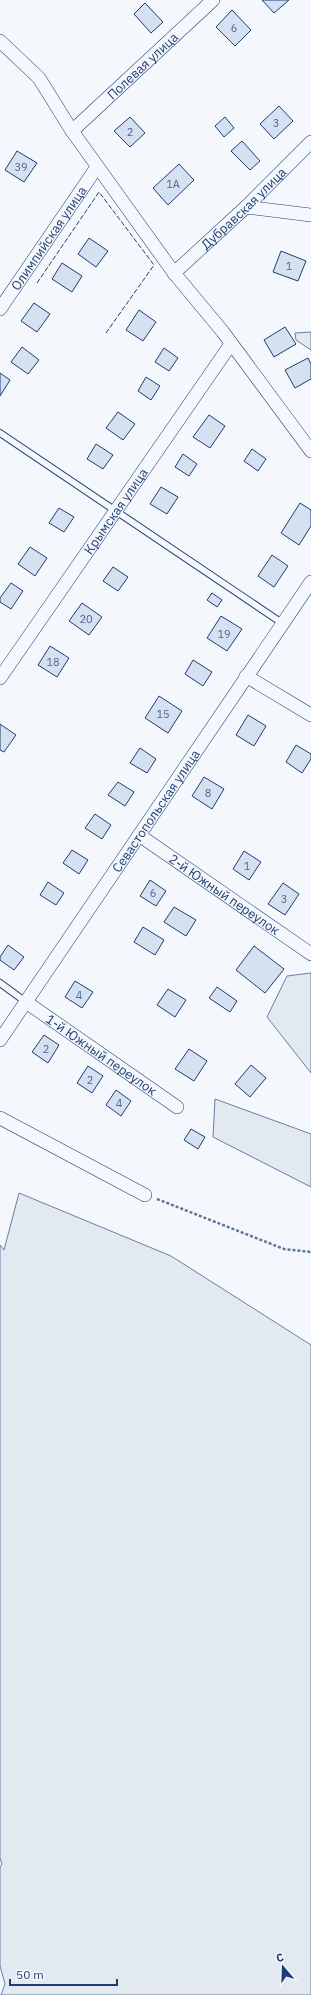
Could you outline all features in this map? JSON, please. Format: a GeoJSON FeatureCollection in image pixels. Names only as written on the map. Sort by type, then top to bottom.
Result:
{"type":"FeatureCollection","features":[{"type":"Feature","properties":{"kind":"street","name":"Полевая улица"},"geometry":{"type":"LineString","coordinates":[[72,131],[214,0]]}},
{"type":"Feature","properties":{"kind":"street"},"geometry":{"type":"LineString","coordinates":[[0,41],[39,78],[72,131],[174,273],[232,344],[311,451]]}},
{"type":"Feature","properties":{"kind":"street","name":"Дубравская улица"},"geometry":{"type":"LineString","coordinates":[[174,273],[246,207],[311,142]]}},
{"type":"Feature","properties":{"kind":"street","name":"Олимпийская улица"},"geometry":{"type":"LineString","coordinates":[[0,309],[97,167]]}},
{"type":"Feature","properties":{"kind":"street"},"geometry":{"type":"LineString","coordinates":[[246,207],[311,215]]}},
{"type":"Feature","properties":{"kind":"street","name":"Крымская улица"},"geometry":{"type":"LineString","coordinates":[[0,678],[232,344]]}},
{"type":"Feature","properties":{"kind":"street","name":"Севастопольская улица"},"geometry":{"type":"LineString","coordinates":[[0,1040],[311,582]]}},
{"type":"Feature","properties":{"kind":"street"},"geometry":{"type":"LineString","coordinates":[[246,676],[311,716]]}},
{"type":"Feature","properties":{"kind":"street","name":"2-й Южный переулок"},"geometry":{"type":"LineString","coordinates":[[139,835],[311,954]]}},
{"type":"Feature","properties":{"kind":"street","name":"1-й Южный переулок"},"geometry":{"type":"LineString","coordinates":[[26,1002],[177,1107]]}},
{"type":"Feature","properties":{"kind":"street"},"geometry":{"type":"LineString","coordinates":[[0,1118],[145,1194]]}},
{"type":"Feature","properties":{"kind":"lane"},"geometry":{"type":"LineString","coordinates":[[0,434],[282,623]]}},
{"type":"Feature","properties":{"kind":"lane"},"geometry":{"type":"LineString","coordinates":[[0,983],[26,1002]]}},
{"type":"Feature","properties":{"kind":"path"},"geometry":{"type":"LineString","coordinates":[[145,1194],[284,1249],[311,1252]]}},
{"type":"Feature","properties":{"kind":"shaded area"},"geometry":{"type":"Polygon","coordinates":[[[311,332],[311,350],[296,340],[295,333],[311,332]]]}},
{"type":"Feature","properties":{"kind":"shaded area"},"geometry":{"type":"Polygon","coordinates":[[[311,973],[311,1073],[267,1017],[287,976],[311,973]]]}},
{"type":"Feature","properties":{"kind":"shaded area"},"geometry":{"type":"Polygon","coordinates":[[[215,1099],[311,1134],[311,1187],[213,1137],[215,1099]]]}},
{"type":"Feature","properties":{"kind":"shaded area"},"geometry":{"type":"Polygon","coordinates":[[[19,1193],[171,1256],[311,1345],[311,1995],[1,1995],[5,1984],[0,1966],[0,1867],[2,1864],[0,1858],[0,1245],[4,1250],[19,1193]]]}},
{"type":"Feature","properties":{"kind":"building"},"geometry":{"type":"Polygon","coordinates":[[[262,0],[289,0],[274,13],[262,0]]]}},
{"type":"Feature","properties":{"kind":"building"},"geometry":{"type":"Polygon","coordinates":[[[145,3],[163,22],[151,33],[134,14],[145,3]]]}},
{"type":"Feature","properties":{"kind":"building"},"geometry":{"type":"Polygon","coordinates":[[[232,10],[251,30],[235,46],[216,27],[232,10]]]}},
{"type":"Feature","properties":{"kind":"building"},"geometry":{"type":"Polygon","coordinates":[[[279,106],[293,121],[274,139],[260,124],[279,106]]]}},
{"type":"Feature","properties":{"kind":"building"},"geometry":{"type":"Polygon","coordinates":[[[130,117],[145,133],[130,147],[114,131],[130,117]]]}},
{"type":"Feature","properties":{"kind":"building"},"geometry":{"type":"Polygon","coordinates":[[[225,117],[234,128],[224,137],[215,126],[225,117]]]}},
{"type":"Feature","properties":{"kind":"building"},"geometry":{"type":"Polygon","coordinates":[[[242,141],[260,161],[250,170],[231,151],[242,141]]]}},
{"type":"Feature","properties":{"kind":"building"},"geometry":{"type":"Polygon","coordinates":[[[17,151],[37,163],[24,182],[5,170],[17,151]]]}},
{"type":"Feature","properties":{"kind":"building"},"geometry":{"type":"Polygon","coordinates":[[[179,164],[194,180],[168,205],[153,188],[179,164]]]}},
{"type":"Feature","properties":{"kind":"building"},"geometry":{"type":"Polygon","coordinates":[[[89,238],[108,251],[96,267],[78,254],[89,238]]]}},
{"type":"Feature","properties":{"kind":"building"},"geometry":{"type":"Polygon","coordinates":[[[281,251],[306,261],[298,281],[273,272],[281,251]]]}},
{"type":"Feature","properties":{"kind":"building"},"geometry":{"type":"Polygon","coordinates":[[[62,263],[82,276],[72,292],[52,279],[62,263]]]}},
{"type":"Feature","properties":{"kind":"building"},"geometry":{"type":"Polygon","coordinates":[[[34,303],[50,314],[37,332],[21,321],[34,303]]]}},
{"type":"Feature","properties":{"kind":"building"},"geometry":{"type":"Polygon","coordinates":[[[139,310],[156,322],[143,341],[126,330],[139,310]]]}},
{"type":"Feature","properties":{"kind":"building"},"geometry":{"type":"Polygon","coordinates":[[[285,327],[296,344],[274,357],[264,340],[285,327]]]}},
{"type":"Feature","properties":{"kind":"building"},"geometry":{"type":"Polygon","coordinates":[[[22,347],[39,360],[28,374],[11,362],[22,347]]]}},
{"type":"Feature","properties":{"kind":"building"},"geometry":{"type":"Polygon","coordinates":[[[164,348],[178,358],[169,371],[155,362],[164,348]]]}},
{"type":"Feature","properties":{"kind":"building"},"geometry":{"type":"Polygon","coordinates":[[[308,358],[311,364],[311,379],[295,388],[285,370],[308,358]]]}},
{"type":"Feature","properties":{"kind":"building"},"geometry":{"type":"Polygon","coordinates":[[[0,373],[10,380],[0,396],[0,373]]]}},
{"type":"Feature","properties":{"kind":"building"},"geometry":{"type":"Polygon","coordinates":[[[146,377],[160,386],[151,400],[138,391],[146,377]]]}},
{"type":"Feature","properties":{"kind":"building"},"geometry":{"type":"Polygon","coordinates":[[[118,412],[135,424],[123,440],[106,428],[118,412]]]}},
{"type":"Feature","properties":{"kind":"building"},"geometry":{"type":"Polygon","coordinates":[[[209,415],[225,426],[210,448],[193,437],[209,415]]]}},
{"type":"Feature","properties":{"kind":"building"},"geometry":{"type":"Polygon","coordinates":[[[96,444],[113,455],[103,469],[87,459],[96,444]]]}},
{"type":"Feature","properties":{"kind":"building"},"geometry":{"type":"Polygon","coordinates":[[[252,449],[266,459],[258,471],[244,461],[252,449]]]}},
{"type":"Feature","properties":{"kind":"building"},"geometry":{"type":"Polygon","coordinates":[[[183,454],[197,464],[189,476],[175,467],[183,454]]]}},
{"type":"Feature","properties":{"kind":"building"},"geometry":{"type":"Polygon","coordinates":[[[161,487],[178,497],[167,514],[150,504],[161,487]]]}},
{"type":"Feature","properties":{"kind":"building"},"geometry":{"type":"Polygon","coordinates":[[[300,503],[311,510],[311,526],[299,545],[281,533],[300,503]]]}},
{"type":"Feature","properties":{"kind":"building"},"geometry":{"type":"Polygon","coordinates":[[[59,508],[74,517],[64,532],[49,523],[59,508]]]}},
{"type":"Feature","properties":{"kind":"building"},"geometry":{"type":"Polygon","coordinates":[[[30,547],[47,558],[35,576],[18,564],[30,547]]]}},
{"type":"Feature","properties":{"kind":"building"},"geometry":{"type":"Polygon","coordinates":[[[272,555],[288,566],[274,587],[258,576],[272,555]]]}},
{"type":"Feature","properties":{"kind":"building"},"geometry":{"type":"Polygon","coordinates":[[[113,567],[128,577],[118,591],[103,581],[113,567]]]}},
{"type":"Feature","properties":{"kind":"building"},"geometry":{"type":"Polygon","coordinates":[[[11,583],[23,591],[11,609],[0,602],[0,598],[11,583]]]}},
{"type":"Feature","properties":{"kind":"building"},"geometry":{"type":"Polygon","coordinates":[[[212,593],[222,600],[217,607],[207,600],[212,593]]]}},
{"type":"Feature","properties":{"kind":"building"},"geometry":{"type":"Polygon","coordinates":[[[82,603],[102,617],[89,635],[69,621],[82,603]]]}},
{"type":"Feature","properties":{"kind":"building"},"geometry":{"type":"Polygon","coordinates":[[[221,616],[242,629],[227,651],[207,638],[221,616]]]}},
{"type":"Feature","properties":{"kind":"building"},"geometry":{"type":"Polygon","coordinates":[[[50,646],[69,658],[57,677],[38,665],[50,646]]]}},
{"type":"Feature","properties":{"kind":"building"},"geometry":{"type":"Polygon","coordinates":[[[193,660],[212,672],[203,686],[185,674],[193,660]]]}},
{"type":"Feature","properties":{"kind":"building"},"geometry":{"type":"Polygon","coordinates":[[[159,696],[182,711],[168,733],[145,718],[159,696]]]}},
{"type":"Feature","properties":{"kind":"building"},"geometry":{"type":"Polygon","coordinates":[[[248,715],[266,726],[254,746],[236,735],[248,715]]]}},
{"type":"Feature","properties":{"kind":"building"},"geometry":{"type":"Polygon","coordinates":[[[0,724],[16,735],[4,752],[0,750],[0,724]]]}},
{"type":"Feature","properties":{"kind":"building"},"geometry":{"type":"Polygon","coordinates":[[[296,745],[311,754],[311,759],[302,773],[286,762],[296,745]]]}},
{"type":"Feature","properties":{"kind":"building"},"geometry":{"type":"Polygon","coordinates":[[[140,748],[156,759],[147,773],[130,763],[140,748]]]}},
{"type":"Feature","properties":{"kind":"building"},"geometry":{"type":"Polygon","coordinates":[[[204,777],[224,789],[212,809],[192,796],[204,777]]]}},
{"type":"Feature","properties":{"kind":"building"},"geometry":{"type":"Polygon","coordinates":[[[118,782],[134,792],[125,806],[108,795],[118,782]]]}},
{"type":"Feature","properties":{"kind":"building"},"geometry":{"type":"Polygon","coordinates":[[[95,814],[111,825],[102,839],[85,828],[95,814]]]}},
{"type":"Feature","properties":{"kind":"building"},"geometry":{"type":"Polygon","coordinates":[[[72,850],[88,860],[79,874],[63,863],[72,850]]]}},
{"type":"Feature","properties":{"kind":"building"},"geometry":{"type":"Polygon","coordinates":[[[244,851],[261,862],[249,880],[233,869],[244,851]]]}},
{"type":"Feature","properties":{"kind":"building"},"geometry":{"type":"Polygon","coordinates":[[[150,880],[166,891],[156,906],[140,896],[150,880]]]}},
{"type":"Feature","properties":{"kind":"building"},"geometry":{"type":"Polygon","coordinates":[[[48,882],[64,893],[56,905],[40,895],[48,882]]]}},
{"type":"Feature","properties":{"kind":"building"},"geometry":{"type":"Polygon","coordinates":[[[283,883],[299,894],[285,915],[268,904],[283,883]]]}},
{"type":"Feature","properties":{"kind":"building"},"geometry":{"type":"Polygon","coordinates":[[[174,907],[196,920],[186,936],[164,922],[174,907]]]}},
{"type":"Feature","properties":{"kind":"building"},"geometry":{"type":"Polygon","coordinates":[[[143,927],[164,940],[155,955],[134,942],[143,927]]]}},
{"type":"Feature","properties":{"kind":"building"},"geometry":{"type":"Polygon","coordinates":[[[8,945],[24,957],[14,970],[0,960],[0,957],[8,945]]]}},
{"type":"Feature","properties":{"kind":"building"},"geometry":{"type":"Polygon","coordinates":[[[254,946],[284,969],[265,993],[236,970],[254,946]]]}},
{"type":"Feature","properties":{"kind":"building"},"geometry":{"type":"Polygon","coordinates":[[[75,981],[93,992],[82,1008],[65,997],[75,981]]]}},
{"type":"Feature","properties":{"kind":"building"},"geometry":{"type":"Polygon","coordinates":[[[217,987],[237,1001],[230,1012],[209,998],[217,987]]]}},
{"type":"Feature","properties":{"kind":"building"},"geometry":{"type":"Polygon","coordinates":[[[168,989],[186,1000],[175,1017],[157,1005],[168,989]]]}},
{"type":"Feature","properties":{"kind":"building"},"geometry":{"type":"Polygon","coordinates":[[[44,1035],[59,1045],[48,1063],[32,1052],[44,1035]]]}},
{"type":"Feature","properties":{"kind":"building"},"geometry":{"type":"Polygon","coordinates":[[[189,1049],[207,1061],[194,1081],[175,1069],[189,1049]]]}},
{"type":"Feature","properties":{"kind":"building"},"geometry":{"type":"Polygon","coordinates":[[[251,1065],[266,1078],[250,1097],[235,1084],[251,1065]]]}},
{"type":"Feature","properties":{"kind":"building"},"geometry":{"type":"Polygon","coordinates":[[[88,1066],[103,1076],[92,1093],[77,1083],[88,1066]]]}},
{"type":"Feature","properties":{"kind":"building"},"geometry":{"type":"Polygon","coordinates":[[[116,1090],[131,1101],[121,1116],[106,1105],[116,1090]]]}},
{"type":"Feature","properties":{"kind":"building"},"geometry":{"type":"Polygon","coordinates":[[[191,1129],[205,1137],[198,1149],[184,1140],[191,1129]]]}},
{"type":"Feature","properties":{"kind":"fence"},"geometry":{"type":"LineString","coordinates":[[37,283],[99,192],[154,265],[106,333]]}}]}
